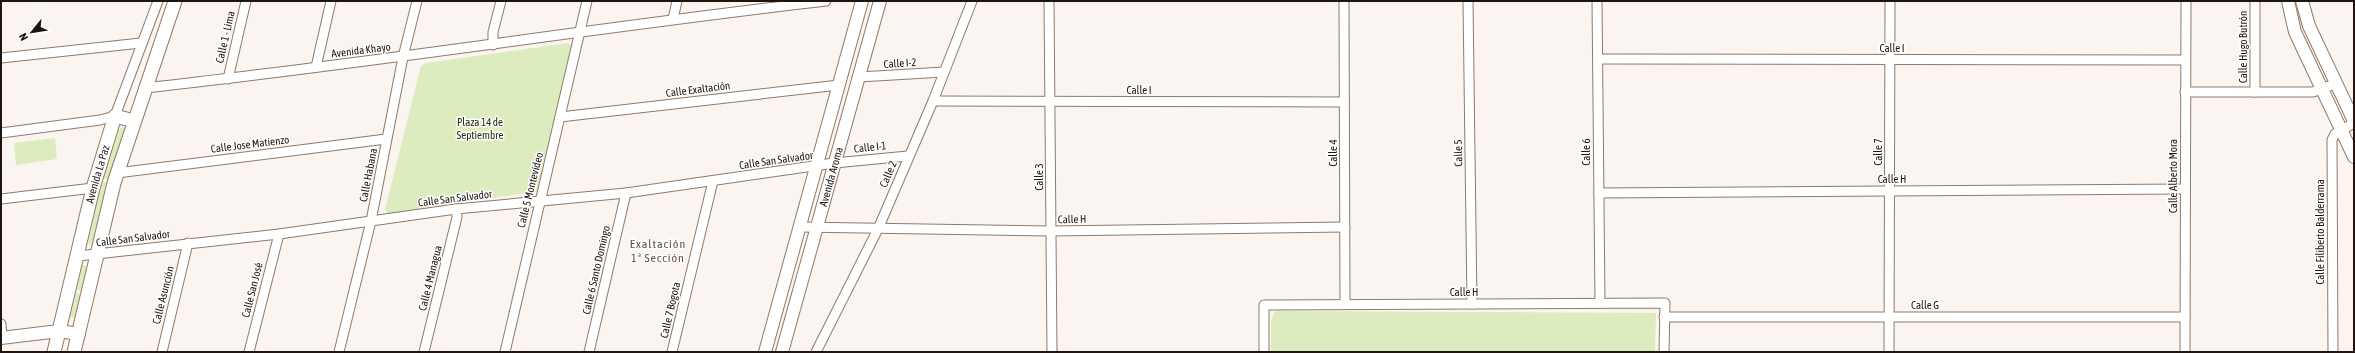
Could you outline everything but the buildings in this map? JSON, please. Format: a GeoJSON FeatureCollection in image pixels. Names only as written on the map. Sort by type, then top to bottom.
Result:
{"type":"FeatureCollection","features":[{"type":"Feature","properties":{"kind":"main road","name":"Avenida La Paz"},"geometry":{"type":"LineString","coordinates":[[74,352],[117,173],[175,1]]}},
{"type":"Feature","properties":{"kind":"main road","name":"Avenida La Paz"},"geometry":{"type":"LineString","coordinates":[[54,352],[93,188],[115,116]]}},
{"type":"Feature","properties":{"kind":"main road"},"geometry":{"type":"LineString","coordinates":[[115,116],[134,121]]}},
{"type":"Feature","properties":{"kind":"street","name":"Avenida La Paz"},"geometry":{"type":"LineString","coordinates":[[115,116],[141,43],[158,1]]}},
{"type":"Feature","properties":{"kind":"street","name":"Calle 1 - Lima"},"geometry":{"type":"LineString","coordinates":[[228,79],[246,1]]}},
{"type":"Feature","properties":{"kind":"street"},"geometry":{"type":"LineString","coordinates":[[316,67],[331,1]]}},
{"type":"Feature","properties":{"kind":"street","name":"Calle Habana"},"geometry":{"type":"LineString","coordinates":[[340,352],[371,221],[403,57],[417,1]]}},
{"type":"Feature","properties":{"kind":"street"},"geometry":{"type":"LineString","coordinates":[[493,45],[493,32],[501,1]]}},
{"type":"Feature","properties":{"kind":"street","name":"Calle 5 Montevideo"},"geometry":{"type":"LineString","coordinates":[[505,352],[587,1]]}},
{"type":"Feature","properties":{"kind":"street"},"geometry":{"type":"LineString","coordinates":[[673,19],[677,1]]}},
{"type":"Feature","properties":{"kind":"street","name":"Avenida Khayo"},"geometry":{"type":"LineString","coordinates":[[145,88],[228,79],[493,45],[763,5],[826,1]]}},
{"type":"Feature","properties":{"kind":"street","name":"Avenida Aroma"},"geometry":{"type":"LineString","coordinates":[[766,352],[862,1]]}},
{"type":"Feature","properties":{"kind":"street","name":"Avenida Aroma"},"geometry":{"type":"LineString","coordinates":[[782,352],[880,1]]}},
{"type":"Feature","properties":{"kind":"street","name":"Calle 2"},"geometry":{"type":"LineString","coordinates":[[816,352],[878,229],[908,156],[933,102],[972,1]]}},
{"type":"Feature","properties":{"kind":"street","name":"Calle 3"},"geometry":{"type":"LineString","coordinates":[[1049,1],[1052,352]]}},
{"type":"Feature","properties":{"kind":"street","name":"Calle 4"},"geometry":{"type":"LineString","coordinates":[[1344,1],[1345,304]]}},
{"type":"Feature","properties":{"kind":"street","name":"Calle 5"},"geometry":{"type":"LineString","coordinates":[[1468,1],[1472,304]]}},
{"type":"Feature","properties":{"kind":"street","name":"Calle 6"},"geometry":{"type":"LineString","coordinates":[[1597,1],[1600,303]]}},
{"type":"Feature","properties":{"kind":"street","name":"Calle 7"},"geometry":{"type":"LineString","coordinates":[[1889,352],[1890,1]]}},
{"type":"Feature","properties":{"kind":"street","name":"Calle Alberto Mora"},"geometry":{"type":"LineString","coordinates":[[2185,352],[2186,1]]}},
{"type":"Feature","properties":{"kind":"street","name":"Calle Hugo Butrón"},"geometry":{"type":"LineString","coordinates":[[2255,1],[2255,92]]}},
{"type":"Feature","properties":{"kind":"street"},"geometry":{"type":"LineString","coordinates":[[2288,1],[2295,32],[2354,157]]}},
{"type":"Feature","properties":{"kind":"street"},"geometry":{"type":"LineString","coordinates":[[2302,1],[2309,26],[2354,122],[2341,130]]}},
{"type":"Feature","properties":{"kind":"street"},"geometry":{"type":"LineString","coordinates":[[1,58],[141,43]]}},
{"type":"Feature","properties":{"kind":"street","name":"Calle I"},"geometry":{"type":"LineString","coordinates":[[1598,59],[2185,60]]}},
{"type":"Feature","properties":{"kind":"street","name":"Calle I-2"},"geometry":{"type":"LineString","coordinates":[[858,77],[944,72]]}},
{"type":"Feature","properties":{"kind":"street"},"geometry":{"type":"LineString","coordinates":[[2185,92],[2322,90],[2335,84]]}},
{"type":"Feature","properties":{"kind":"street","name":"Calle Exaltación"},"geometry":{"type":"LineString","coordinates":[[560,117],[839,85]]}},
{"type":"Feature","properties":{"kind":"street","name":"Calle I"},"geometry":{"type":"LineString","coordinates":[[933,102],[1344,102]]}},
{"type":"Feature","properties":{"kind":"street"},"geometry":{"type":"LineString","coordinates":[[1,133],[100,120],[115,116]]}},
{"type":"Feature","properties":{"kind":"street","name":"Calle Filiberto Balderrama"},"geometry":{"type":"LineString","coordinates":[[2333,352],[2332,140],[2341,130]]}},
{"type":"Feature","properties":{"kind":"street","name":"Calle Jose Matienzo"},"geometry":{"type":"LineString","coordinates":[[117,173],[386,140]]}},
{"type":"Feature","properties":{"kind":"street","name":"Calle I-1"},"geometry":{"type":"LineString","coordinates":[[834,163],[908,156]]}},
{"type":"Feature","properties":{"kind":"street","name":"Calle San Salvador"},"geometry":{"type":"LineString","coordinates":[[78,256],[279,234],[456,209],[626,193],[816,167],[834,163]]}},
{"type":"Feature","properties":{"kind":"street","name":"Calle 7 Bogota"},"geometry":{"type":"LineString","coordinates":[[672,352],[713,181]]}},
{"type":"Feature","properties":{"kind":"street"},"geometry":{"type":"LineString","coordinates":[[1,199],[93,188]]}},
{"type":"Feature","properties":{"kind":"street","name":"Calle H"},"geometry":{"type":"LineString","coordinates":[[1599,193],[2185,189]]}},
{"type":"Feature","properties":{"kind":"street","name":"Calle 6 Santo Domingo"},"geometry":{"type":"LineString","coordinates":[[589,352],[626,193]]}},
{"type":"Feature","properties":{"kind":"street","name":"Calle 4 Managua"},"geometry":{"type":"LineString","coordinates":[[424,352],[457,217],[456,209]]}},
{"type":"Feature","properties":{"kind":"street","name":"Calle H"},"geometry":{"type":"LineString","coordinates":[[800,227],[1051,231],[1345,227]]}},
{"type":"Feature","properties":{"kind":"street","name":"Calle San José"},"geometry":{"type":"LineString","coordinates":[[249,352],[279,234]]}},
{"type":"Feature","properties":{"kind":"street","name":"Calle Asunción"},"geometry":{"type":"LineString","coordinates":[[162,352],[188,243]]}},
{"type":"Feature","properties":{"kind":"street","name":"Calle H"},"geometry":{"type":"LineString","coordinates":[[1264,352],[1264,305],[1664,303],[1664,317]]}},
{"type":"Feature","properties":{"kind":"street"},"geometry":{"type":"LineString","coordinates":[[1664,317],[1664,352]]}},
{"type":"Feature","properties":{"kind":"street","name":"Calle G"},"geometry":{"type":"LineString","coordinates":[[1664,317],[2185,317]]}},
{"type":"Feature","properties":{"kind":"street"},"geometry":{"type":"LineString","coordinates":[[1,324],[2,338],[59,331],[78,334]]}},
{"type":"Feature","properties":{"kind":"green space","name":"Plaza 14 de Septiembre"},"geometry":{"type":"Polygon","coordinates":[[[568,43],[574,46],[539,191],[388,214],[385,209],[421,66],[426,63],[568,43]]]}},
{"type":"Feature","properties":{"kind":"green space"},"geometry":{"type":"Polygon","coordinates":[[[123,127],[124,130],[108,180],[103,178],[119,129],[123,127]]]}},
{"type":"Feature","properties":{"kind":"green space"},"geometry":{"type":"Polygon","coordinates":[[[55,138],[57,159],[16,165],[14,143],[55,138]]]}},
{"type":"Feature","properties":{"kind":"green space"},"geometry":{"type":"Polygon","coordinates":[[[102,182],[107,183],[93,245],[90,246],[88,243],[102,182]]]}},
{"type":"Feature","properties":{"kind":"green space"},"geometry":{"type":"Polygon","coordinates":[[[82,265],[87,266],[81,291],[77,290],[82,265]]]}},
{"type":"Feature","properties":{"kind":"green space"},"geometry":{"type":"Polygon","coordinates":[[[76,293],[80,294],[75,318],[70,317],[76,293]]]}},
{"type":"Feature","properties":{"kind":"green space"},"geometry":{"type":"Polygon","coordinates":[[[1275,311],[1656,313],[1655,352],[1271,352],[1271,320],[1275,311]]]}},
{"type":"Feature","properties":{"kind":"district","name":"Exaltación 1ª Sección"},"geometry":{"type":"Point","coordinates":[658,251]}}]}
